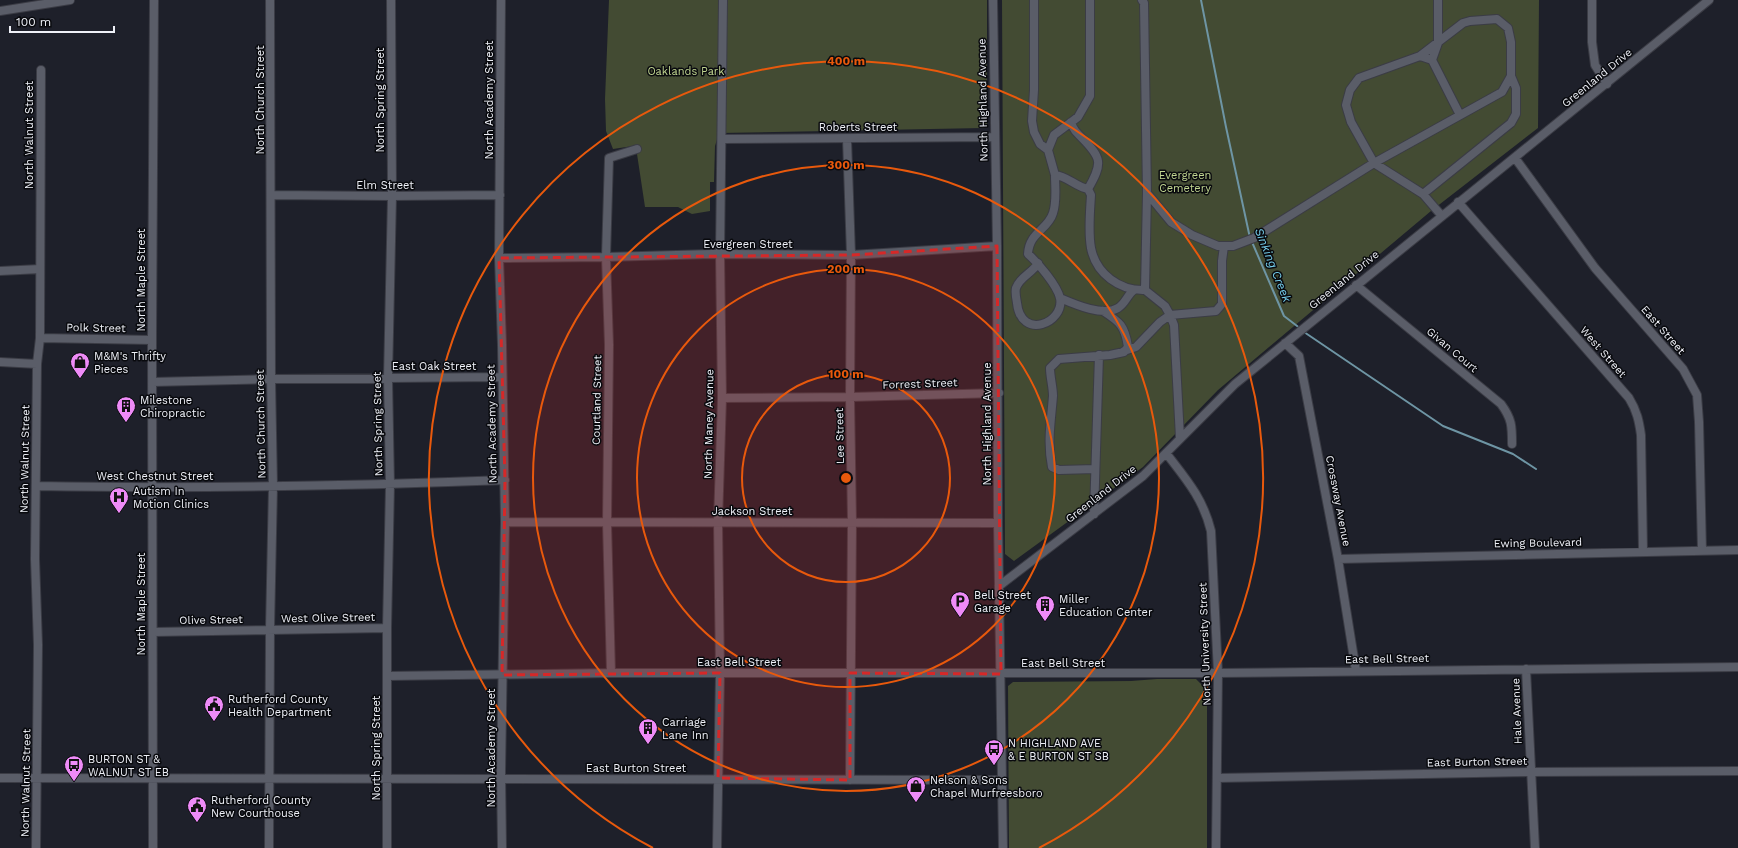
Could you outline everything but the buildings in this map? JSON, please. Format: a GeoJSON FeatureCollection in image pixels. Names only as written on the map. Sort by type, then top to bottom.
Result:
{"type":"FeatureCollection","features":[{"type":"Feature","properties":{"kind":"street"},"geometry":{"type":"LineString","coordinates":[[0,11],[70,0]]}},
{"type":"Feature","properties":{"kind":"street","name":"North Maple Street"},"geometry":{"type":"LineString","coordinates":[[153,848],[152,340],[154,0]]}},
{"type":"Feature","properties":{"kind":"street","name":"North Church Street"},"geometry":{"type":"LineString","coordinates":[[269,848],[270,630],[273,486],[271,379],[270,0]]}},
{"type":"Feature","properties":{"kind":"street","name":"North Spring Street"},"geometry":{"type":"LineString","coordinates":[[387,848],[387,628],[390,485],[388,378],[392,196],[391,0]]}},
{"type":"Feature","properties":{"kind":"street","name":"North Academy Street"},"geometry":{"type":"LineString","coordinates":[[500,0],[499,258],[505,480],[501,780],[502,848]]}},
{"type":"Feature","properties":{"kind":"street","name":"North Maney Avenue"},"geometry":{"type":"LineString","coordinates":[[717,848],[720,673],[718,522],[722,398],[720,254],[723,0]]}},
{"type":"Feature","properties":{"kind":"street","name":"North Highland Avenue"},"geometry":{"type":"LineString","coordinates":[[993,0],[999,393],[998,523],[1003,848]]}},
{"type":"Feature","properties":{"kind":"street"},"geometry":{"type":"LineString","coordinates":[[1034,0],[1034,90],[1032,121],[1034,132],[1040,144],[1048,150]]}},
{"type":"Feature","properties":{"kind":"street"},"geometry":{"type":"LineString","coordinates":[[1038,263],[1035,268],[1021,279],[1015,289],[1018,313],[1026,322],[1036,325],[1048,322],[1058,312],[1060,298],[1038,263],[1028,254],[1028,244],[1048,223],[1053,213],[1055,175],[1048,150],[1054,135],[1078,117],[1090,96],[1090,0]]}},
{"type":"Feature","properties":{"kind":"street"},"geometry":{"type":"LineString","coordinates":[[1142,0],[1144,3],[1147,193],[1145,290]]}},
{"type":"Feature","properties":{"kind":"street"},"geometry":{"type":"LineString","coordinates":[[1432,60],[1438,43],[1438,0]]}},
{"type":"Feature","properties":{"kind":"street"},"geometry":{"type":"LineString","coordinates":[[1592,0],[1592,42],[1595,65],[1607,84]]}},
{"type":"Feature","properties":{"kind":"street","name":"Greenland Drive"},"geometry":{"type":"LineString","coordinates":[[999,586],[1143,476],[1235,384],[1709,0]]}},
{"type":"Feature","properties":{"kind":"street"},"geometry":{"type":"LineString","coordinates":[[1423,194],[1511,123],[1516,114],[1516,88],[1511,76],[1511,42],[1508,28],[1497,19],[1463,23],[1420,56],[1359,78],[1350,90],[1346,105],[1351,122],[1374,163],[1423,194],[1442,215]]}},
{"type":"Feature","properties":{"kind":"street"},"geometry":{"type":"LineString","coordinates":[[1420,56],[1432,60],[1460,115]]}},
{"type":"Feature","properties":{"kind":"street","name":"North Walnut Street"},"geometry":{"type":"LineString","coordinates":[[36,848],[38,645],[35,560],[37,364],[40,338],[41,70]]}},
{"type":"Feature","properties":{"kind":"street"},"geometry":{"type":"LineString","coordinates":[[1147,193],[1171,222],[1192,235],[1218,246],[1233,246],[1251,240],[1374,163],[1502,92],[1511,76]]}},
{"type":"Feature","properties":{"kind":"street"},"geometry":{"type":"LineString","coordinates":[[1502,92],[1515,102]]}},
{"type":"Feature","properties":{"kind":"street"},"geometry":{"type":"LineString","coordinates":[[1071,122],[1073,129],[1092,148],[1099,160],[1097,174],[1088,189]]}},
{"type":"Feature","properties":{"kind":"street","name":"Roberts Street"},"geometry":{"type":"LineString","coordinates":[[722,139],[994,137]]}},
{"type":"Feature","properties":{"kind":"street","name":"Lee Street"},"geometry":{"type":"LineString","coordinates":[[847,139],[851,255],[850,397],[852,523],[850,780]]}},
{"type":"Feature","properties":{"kind":"street","name":"Courtland Street"},"geometry":{"type":"LineString","coordinates":[[611,673],[607,523],[609,345],[606,257],[609,158],[637,149]]}},
{"type":"Feature","properties":{"kind":"street","name":"East Street"},"geometry":{"type":"LineString","coordinates":[[1515,158],[1595,268],[1683,369],[1697,395],[1702,551]]}},
{"type":"Feature","properties":{"kind":"street"},"geometry":{"type":"LineString","coordinates":[[1055,175],[1061,175],[1071,182],[1088,189],[1091,195],[1091,248],[1102,273],[1112,281],[1134,290],[1145,290],[1165,306],[1170,315],[1174,325],[1180,438]]}},
{"type":"Feature","properties":{"kind":"street","name":"Elm Street"},"geometry":{"type":"LineString","coordinates":[[271,195],[500,195]]}},
{"type":"Feature","properties":{"kind":"street","name":"West Street"},"geometry":{"type":"LineString","coordinates":[[1458,202],[1629,398],[1635,408],[1639,418],[1641,435],[1643,551]]}},
{"type":"Feature","properties":{"kind":"street","name":"Evergreen Street"},"geometry":{"type":"LineString","coordinates":[[499,258],[720,254],[851,255],[997,246]]}},
{"type":"Feature","properties":{"kind":"street"},"geometry":{"type":"LineString","coordinates":[[1095,469],[1059,470],[1052,467],[1049,454],[1049,423],[1053,394],[1050,368],[1059,359],[1124,352],[1136,347],[1160,322],[1170,315],[1216,311],[1222,304],[1222,260],[1224,246]]}},
{"type":"Feature","properties":{"kind":"street"},"geometry":{"type":"LineString","coordinates":[[0,271],[40,269]]}},
{"type":"Feature","properties":{"kind":"street","name":"Givan Court"},"geometry":{"type":"LineString","coordinates":[[1356,285],[1501,404],[1510,416],[1512,444]]}},
{"type":"Feature","properties":{"kind":"street"},"geometry":{"type":"LineString","coordinates":[[1060,298],[1086,308],[1103,311],[1116,309],[1126,302],[1129,294],[1134,290]]}},
{"type":"Feature","properties":{"kind":"street"},"geometry":{"type":"LineString","coordinates":[[1115,319],[1116,309]]}},
{"type":"Feature","properties":{"kind":"street"},"geometry":{"type":"LineString","coordinates":[[1103,311],[1115,319],[1126,332],[1128,347],[1124,352]]}},
{"type":"Feature","properties":{"kind":"street","name":"Polk Street"},"geometry":{"type":"LineString","coordinates":[[40,338],[152,340]]}},
{"type":"Feature","properties":{"kind":"street","name":"Crossway Avenue"},"geometry":{"type":"LineString","coordinates":[[1285,343],[1299,356],[1338,559],[1356,671]]}},
{"type":"Feature","properties":{"kind":"street"},"geometry":{"type":"LineString","coordinates":[[1094,514],[1099,355]]}},
{"type":"Feature","properties":{"kind":"street"},"geometry":{"type":"LineString","coordinates":[[0,362],[37,364]]}},
{"type":"Feature","properties":{"kind":"street","name":"East Oak Street"},"geometry":{"type":"LineString","coordinates":[[152,382],[271,379],[502,377]]}},
{"type":"Feature","properties":{"kind":"street","name":"Forrest Street"},"geometry":{"type":"LineString","coordinates":[[722,398],[850,397],[999,393]]}},
{"type":"Feature","properties":{"kind":"street","name":"North University Street"},"geometry":{"type":"LineString","coordinates":[[1166,453],[1189,482],[1200,499],[1207,515],[1211,531],[1218,673],[1216,848]]}},
{"type":"Feature","properties":{"kind":"street","name":"West Chestnut Street"},"geometry":{"type":"LineString","coordinates":[[36,486],[152,488],[390,485],[505,480]]}},
{"type":"Feature","properties":{"kind":"street","name":"Jackson Street"},"geometry":{"type":"LineString","coordinates":[[505,522],[998,523]]}},
{"type":"Feature","properties":{"kind":"street","name":"Ewing Boulevard"},"geometry":{"type":"LineString","coordinates":[[1338,559],[1738,550]]}},
{"type":"Feature","properties":{"kind":"street","name":"West Olive Street"},"geometry":{"type":"LineString","coordinates":[[270,630],[387,628]]}},
{"type":"Feature","properties":{"kind":"street","name":"Olive Street"},"geometry":{"type":"LineString","coordinates":[[153,632],[270,630]]}},
{"type":"Feature","properties":{"kind":"street","name":"East Bell Street"},"geometry":{"type":"LineString","coordinates":[[387,676],[611,673],[1218,673],[1738,667]]}},
{"type":"Feature","properties":{"kind":"street","name":"Hale Avenue"},"geometry":{"type":"LineString","coordinates":[[1526,669],[1534,848]]}},
{"type":"Feature","properties":{"kind":"street","name":"East Burton Street"},"geometry":{"type":"LineString","coordinates":[[1217,778],[1530,772],[1738,771]]}},
{"type":"Feature","properties":{"kind":"street","name":"East Burton Street"},"geometry":{"type":"LineString","coordinates":[[0,778],[270,778],[387,780],[718,778],[1002,780]]}},
{"type":"Feature","properties":{"kind":"highlighted area"},"geometry":{"type":"Polygon","coordinates":[[[997,246],[1001,674],[850,673],[850,780],[718,778],[720,673],[502,675],[505,480],[499,258],[851,255],[997,246]]]}},
{"type":"Feature","properties":{"kind":"green space","name":"Oaklands Park"},"geometry":{"type":"Polygon","coordinates":[[[609,0],[987,0],[987,124],[983,128],[719,133],[715,146],[714,182],[710,182],[710,211],[692,214],[678,207],[645,207],[637,154],[633,146],[613,149],[606,131],[605,99],[609,0]]]}},
{"type":"Feature","properties":{"kind":"green space","name":"Evergreen Cemetery"},"geometry":{"type":"Polygon","coordinates":[[[1002,0],[1539,0],[1538,128],[1431,211],[1218,390],[1143,467],[1014,561],[1005,554],[1002,0]]]}},
{"type":"Feature","properties":{"kind":"green space"},"geometry":{"type":"Polygon","coordinates":[[[1196,679],[1207,690],[1207,848],[1009,848],[1008,686],[1013,682],[1131,681],[1196,679]]]}},
{"type":"Feature","properties":{"kind":"waterway","name":"Sinking Creek"},"geometry":{"type":"LineString","coordinates":[[1201,0],[1250,238]]}},
{"type":"Feature","properties":{"kind":"waterway","name":"Sinking Creek"},"geometry":{"type":"LineString","coordinates":[[1252,242],[1284,316],[1301,329]]}},
{"type":"Feature","properties":{"kind":"waterway","name":"Sinking Creek"},"geometry":{"type":"LineString","coordinates":[[1304,332],[1443,426],[1513,454],[1536,469]]}},
{"type":"Feature","properties":{"kind":"place","name":"M&M's Thrifty Pieces"},"geometry":{"type":"Point","coordinates":[80,379]}},
{"type":"Feature","properties":{"kind":"place","name":"Milestone Chiropractic"},"geometry":{"type":"Point","coordinates":[126,423]}},
{"type":"Feature","properties":{"kind":"place","name":"Autism In Motion Clinics"},"geometry":{"type":"Point","coordinates":[119,514]}},
{"type":"Feature","properties":{"kind":"place","name":"Bell Street Garage"},"geometry":{"type":"Point","coordinates":[960,618]}},
{"type":"Feature","properties":{"kind":"place","name":"Miller Education Center"},"geometry":{"type":"Point","coordinates":[1045,622]}},
{"type":"Feature","properties":{"kind":"place","name":"Rutherford County Health Department"},"geometry":{"type":"Point","coordinates":[214,722]}},
{"type":"Feature","properties":{"kind":"place","name":"Carriage Lane Inn"},"geometry":{"type":"Point","coordinates":[648,745]}},
{"type":"Feature","properties":{"kind":"place","name":"N HIGHLAND AVE & E BURTON ST SB"},"geometry":{"type":"Point","coordinates":[994,766]}},
{"type":"Feature","properties":{"kind":"place","name":"BURTON ST & WALNUT ST EB"},"geometry":{"type":"Point","coordinates":[74,782]}},
{"type":"Feature","properties":{"kind":"place","name":"Nelson & Sons Chapel Murfreesboro"},"geometry":{"type":"Point","coordinates":[916,803]}},
{"type":"Feature","properties":{"kind":"place","name":"Rutherford County New Courthouse"},"geometry":{"type":"Point","coordinates":[197,823]}}]}
